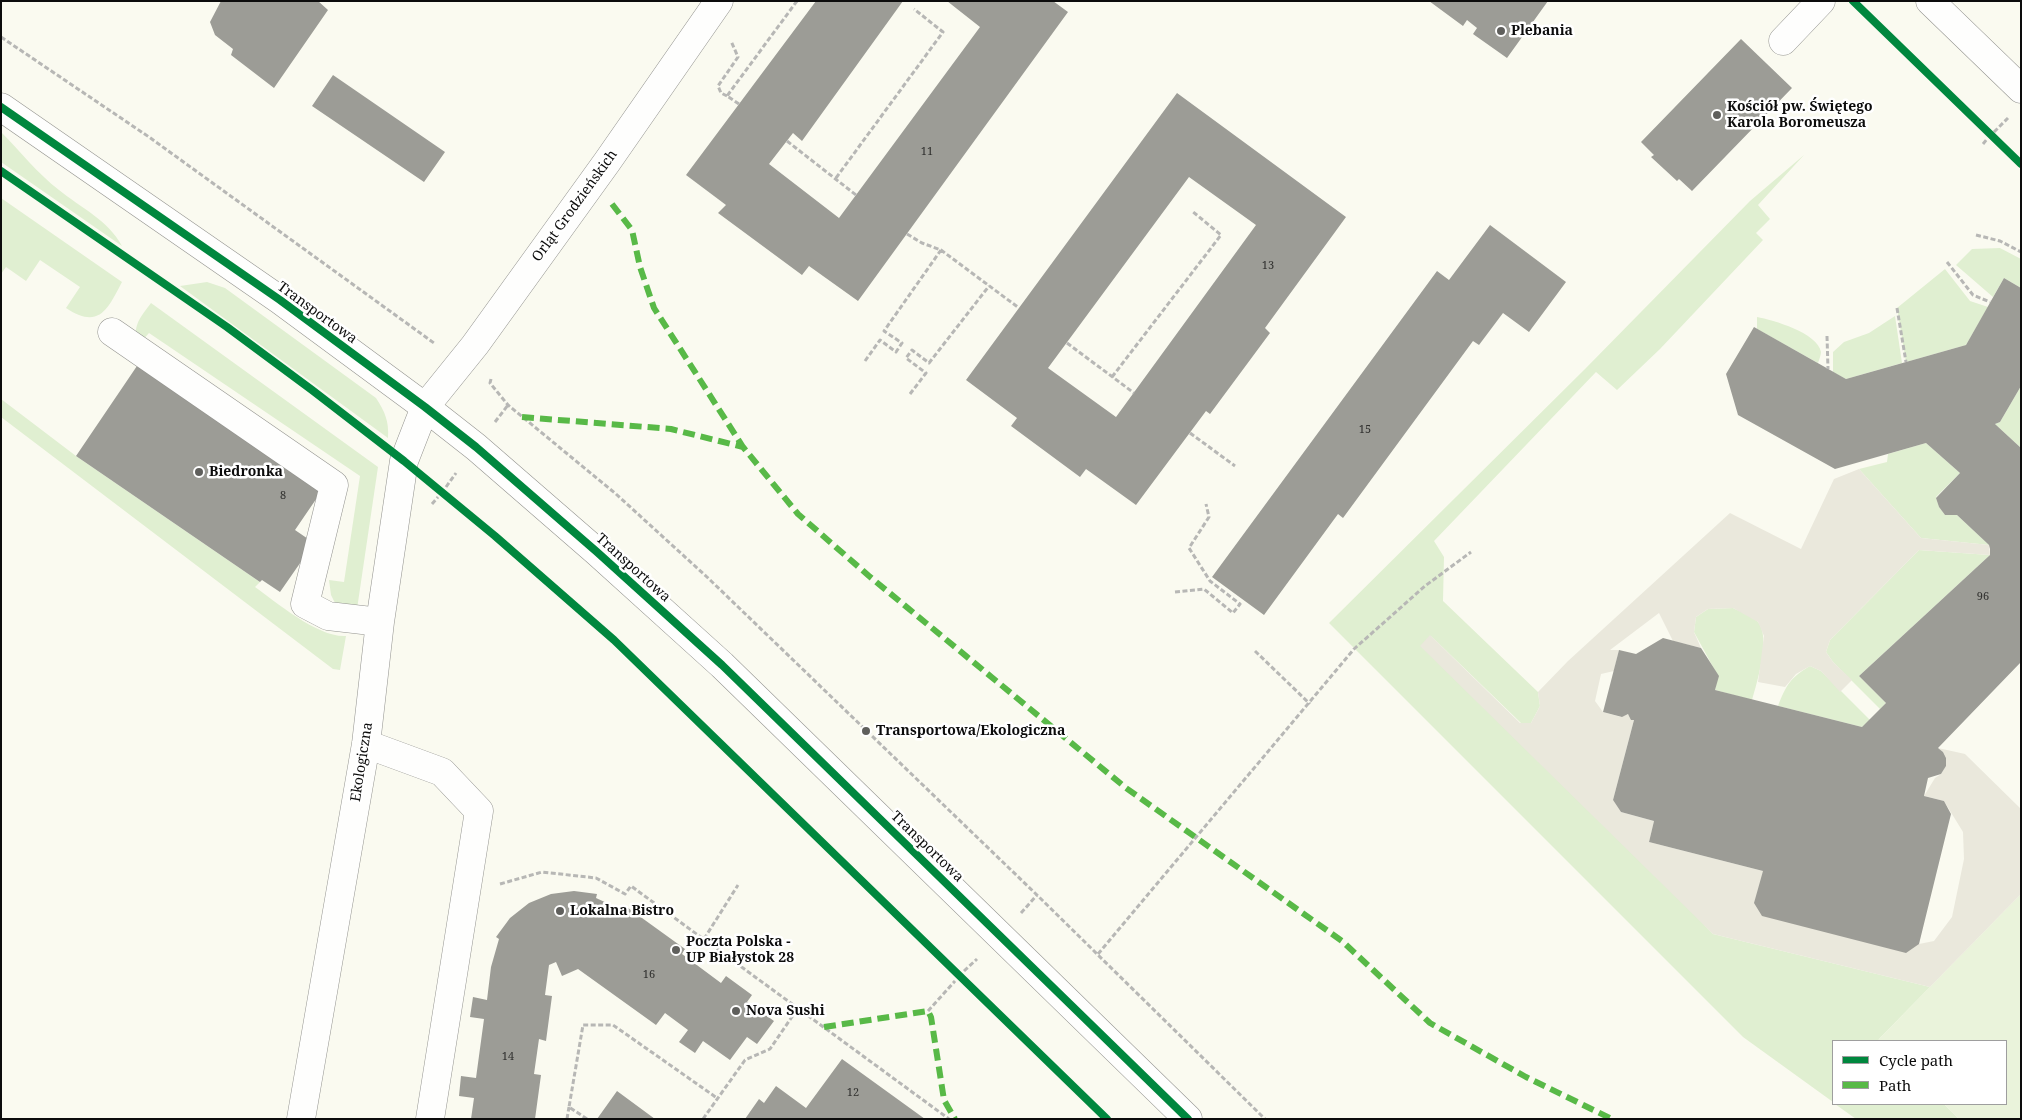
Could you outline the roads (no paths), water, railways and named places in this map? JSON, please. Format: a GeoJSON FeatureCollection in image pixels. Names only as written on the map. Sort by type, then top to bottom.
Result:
{"type":"FeatureCollection","features":[{"type":"Feature","properties":{"kind":"street"},"geometry":{"type":"LineString","coordinates":[[1783,41],[1821,1]]}},
{"type":"Feature","properties":{"kind":"street"},"geometry":{"type":"LineString","coordinates":[[1930,1],[2016,101]]}},
{"type":"Feature","properties":{"kind":"street","name":"Orląt Grodzieńskich"},"geometry":{"type":"LineString","coordinates":[[425,407],[462,363],[607,162],[714,3]]}},
{"type":"Feature","properties":{"kind":"street","name":"Transportowa"},"geometry":{"type":"LineString","coordinates":[[1,107],[280,300],[476,447],[590,546],[722,665],[1188,1119]]}},
{"type":"Feature","properties":{"kind":"street"},"geometry":{"type":"LineString","coordinates":[[112,332],[334,485],[305,604],[328,616],[380,622]]}},
{"type":"Feature","properties":{"kind":"street","name":"Ekologiczna"},"geometry":{"type":"LineString","coordinates":[[300,1119],[366,744],[380,622],[404,461],[425,407]]}},
{"type":"Feature","properties":{"kind":"street"},"geometry":{"type":"LineString","coordinates":[[366,744],[442,772],[479,811],[430,1119]]}},
{"type":"Feature","properties":{"kind":"place","name":"Plebania"},"geometry":{"type":"Point","coordinates":[1501,31]}},
{"type":"Feature","properties":{"kind":"place","name":"Kościół pw. Świętego Karola Boromeusza"},"geometry":{"type":"Point","coordinates":[1717,115]}},
{"type":"Feature","properties":{"kind":"place","name":"Biedronka"},"geometry":{"type":"Point","coordinates":[199,472]}},
{"type":"Feature","properties":{"kind":"place","name":"Transportowa/Ekologiczna"},"geometry":{"type":"Point","coordinates":[866,731]}},
{"type":"Feature","properties":{"kind":"place","name":"Lokalna Bistro"},"geometry":{"type":"Point","coordinates":[560,911]}},
{"type":"Feature","properties":{"kind":"place","name":"Poczta Polska - UP Białystok 28"},"geometry":{"type":"Point","coordinates":[676,950]}},
{"type":"Feature","properties":{"kind":"place","name":"Nova Sushi"},"geometry":{"type":"Point","coordinates":[736,1011]}}]}
